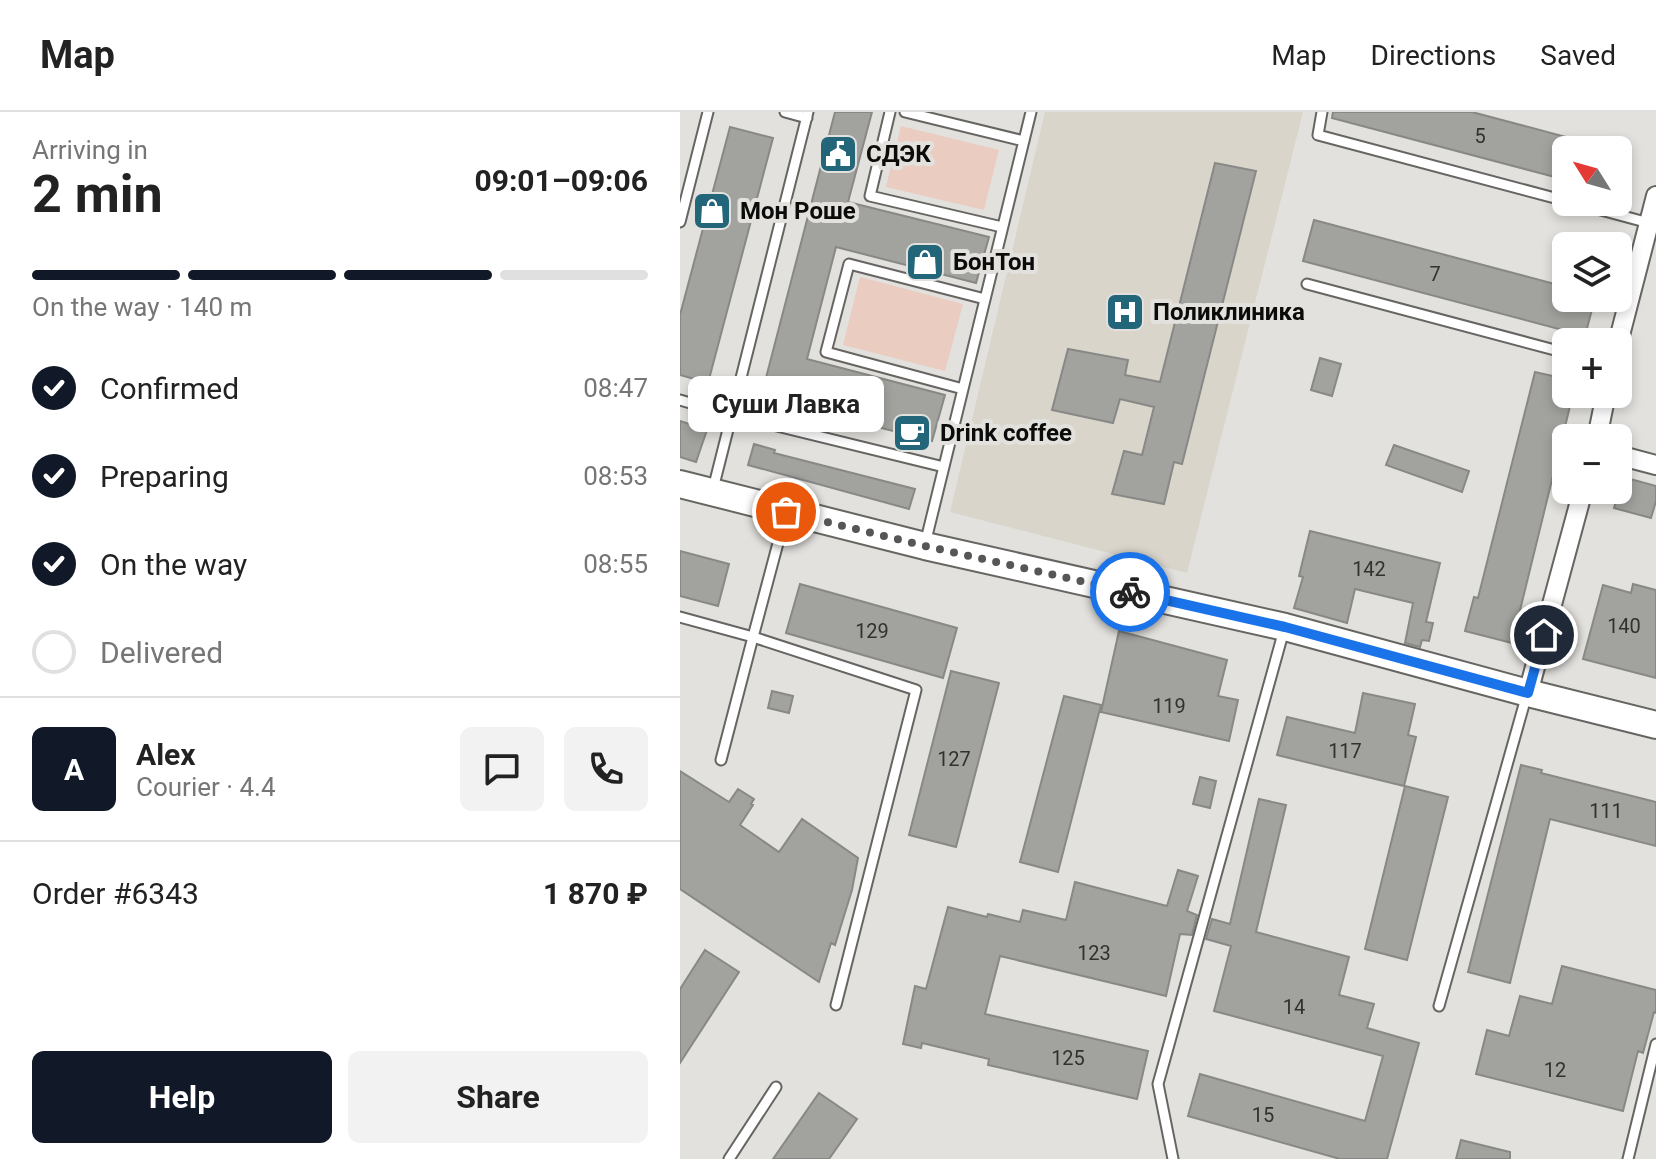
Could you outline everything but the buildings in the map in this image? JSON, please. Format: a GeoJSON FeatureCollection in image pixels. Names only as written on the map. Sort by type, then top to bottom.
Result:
{"type":"FeatureCollection","features":[{"type":"Feature","properties":{"kind":"street"},"geometry":{"type":"LineString","coordinates":[[1622,328],[1656,196]]}},
{"type":"Feature","properties":{"kind":"street"},"geometry":{"type":"LineString","coordinates":[[1632,459],[1656,465]]}},
{"type":"Feature","properties":{"kind":"street"},"geometry":{"type":"LineString","coordinates":[[680,484],[925,546],[1285,627],[1656,725]]}},
{"type":"Feature","properties":{"kind":"street"},"geometry":{"type":"LineString","coordinates":[[1528,693],[1579,504]]}},
{"type":"Feature","properties":{"kind":"lane"},"geometry":{"type":"LineString","coordinates":[[680,222],[708,112]]}},
{"type":"Feature","properties":{"kind":"lane"},"geometry":{"type":"LineString","coordinates":[[712,492],[807,115],[785,112]]}},
{"type":"Feature","properties":{"kind":"lane"},"geometry":{"type":"LineString","coordinates":[[890,112],[870,196],[1002,227]]}},
{"type":"Feature","properties":{"kind":"lane"},"geometry":{"type":"LineString","coordinates":[[905,112],[1024,141]]}},
{"type":"Feature","properties":{"kind":"lane"},"geometry":{"type":"LineString","coordinates":[[925,546],[1031,112]]}},
{"type":"Feature","properties":{"kind":"lane"},"geometry":{"type":"LineString","coordinates":[[1322,112],[1318,135],[1552,197]]}},
{"type":"Feature","properties":{"kind":"lane"},"geometry":{"type":"LineString","coordinates":[[1623,216],[1649,223]]}},
{"type":"Feature","properties":{"kind":"lane"},"geometry":{"type":"LineString","coordinates":[[963,389],[826,352],[849,264],[985,299]]}},
{"type":"Feature","properties":{"kind":"lane"},"geometry":{"type":"LineString","coordinates":[[1307,284],[1552,349]]}},
{"type":"Feature","properties":{"kind":"lane"},"geometry":{"type":"LineString","coordinates":[[680,400],[944,467]]}},
{"type":"Feature","properties":{"kind":"lane"},"geometry":{"type":"LineString","coordinates":[[721,760],[786,512]]}},
{"type":"Feature","properties":{"kind":"lane"},"geometry":{"type":"LineString","coordinates":[[680,617],[753,637],[916,690],[836,1005]]}},
{"type":"Feature","properties":{"kind":"lane"},"geometry":{"type":"LineString","coordinates":[[1173,1159],[1158,1084],[1285,627]]}},
{"type":"Feature","properties":{"kind":"lane"},"geometry":{"type":"LineString","coordinates":[[1439,1006],[1528,693]]}},
{"type":"Feature","properties":{"kind":"lane"},"geometry":{"type":"LineString","coordinates":[[1628,1159],[1656,1044]]}},
{"type":"Feature","properties":{"kind":"lane"},"geometry":{"type":"LineString","coordinates":[[729,1159],[776,1087]]}},
{"type":"Feature","properties":{"kind":"shaded area","name":"Поликлиника"},"geometry":{"type":"Polygon","coordinates":[[[1045,112],[1303,112],[1187,573],[950,512],[1045,112]]]}},
{"type":"Feature","properties":{"kind":"shaded area"},"geometry":{"type":"Polygon","coordinates":[[[901,126],[999,150],[984,210],[886,187],[901,126]]]}},
{"type":"Feature","properties":{"kind":"shaded area"},"geometry":{"type":"Polygon","coordinates":[[[860,277],[963,304],[945,371],[843,345],[860,277]]]}},
{"type":"Feature","properties":{"kind":"way so far"},"geometry":{"type":"LineString","coordinates":[[786,512],[1130,592]]}},
{"type":"Feature","properties":{"kind":"place","name":"СДЭК"},"geometry":{"type":"Point","coordinates":[838,154]}},
{"type":"Feature","properties":{"kind":"place","name":"Мон Роше"},"geometry":{"type":"Point","coordinates":[712,211]}},
{"type":"Feature","properties":{"kind":"place","name":"БонТон"},"geometry":{"type":"Point","coordinates":[925,262]}},
{"type":"Feature","properties":{"kind":"place","name":"Поликлиника"},"geometry":{"type":"Point","coordinates":[1125,312]}},
{"type":"Feature","properties":{"kind":"place","name":"Drink coffee"},"geometry":{"type":"Point","coordinates":[912,433]}},
{"type":"Feature","properties":{"kind":"place","name":"Суши Лавка"},"geometry":{"type":"Point","coordinates":[786,512]}},
{"type":"Feature","properties":{"kind":"route"},"geometry":{"type":"LineString","coordinates":[[1130,592],[1285,627],[1528,693],[1544,635]]}}]}
